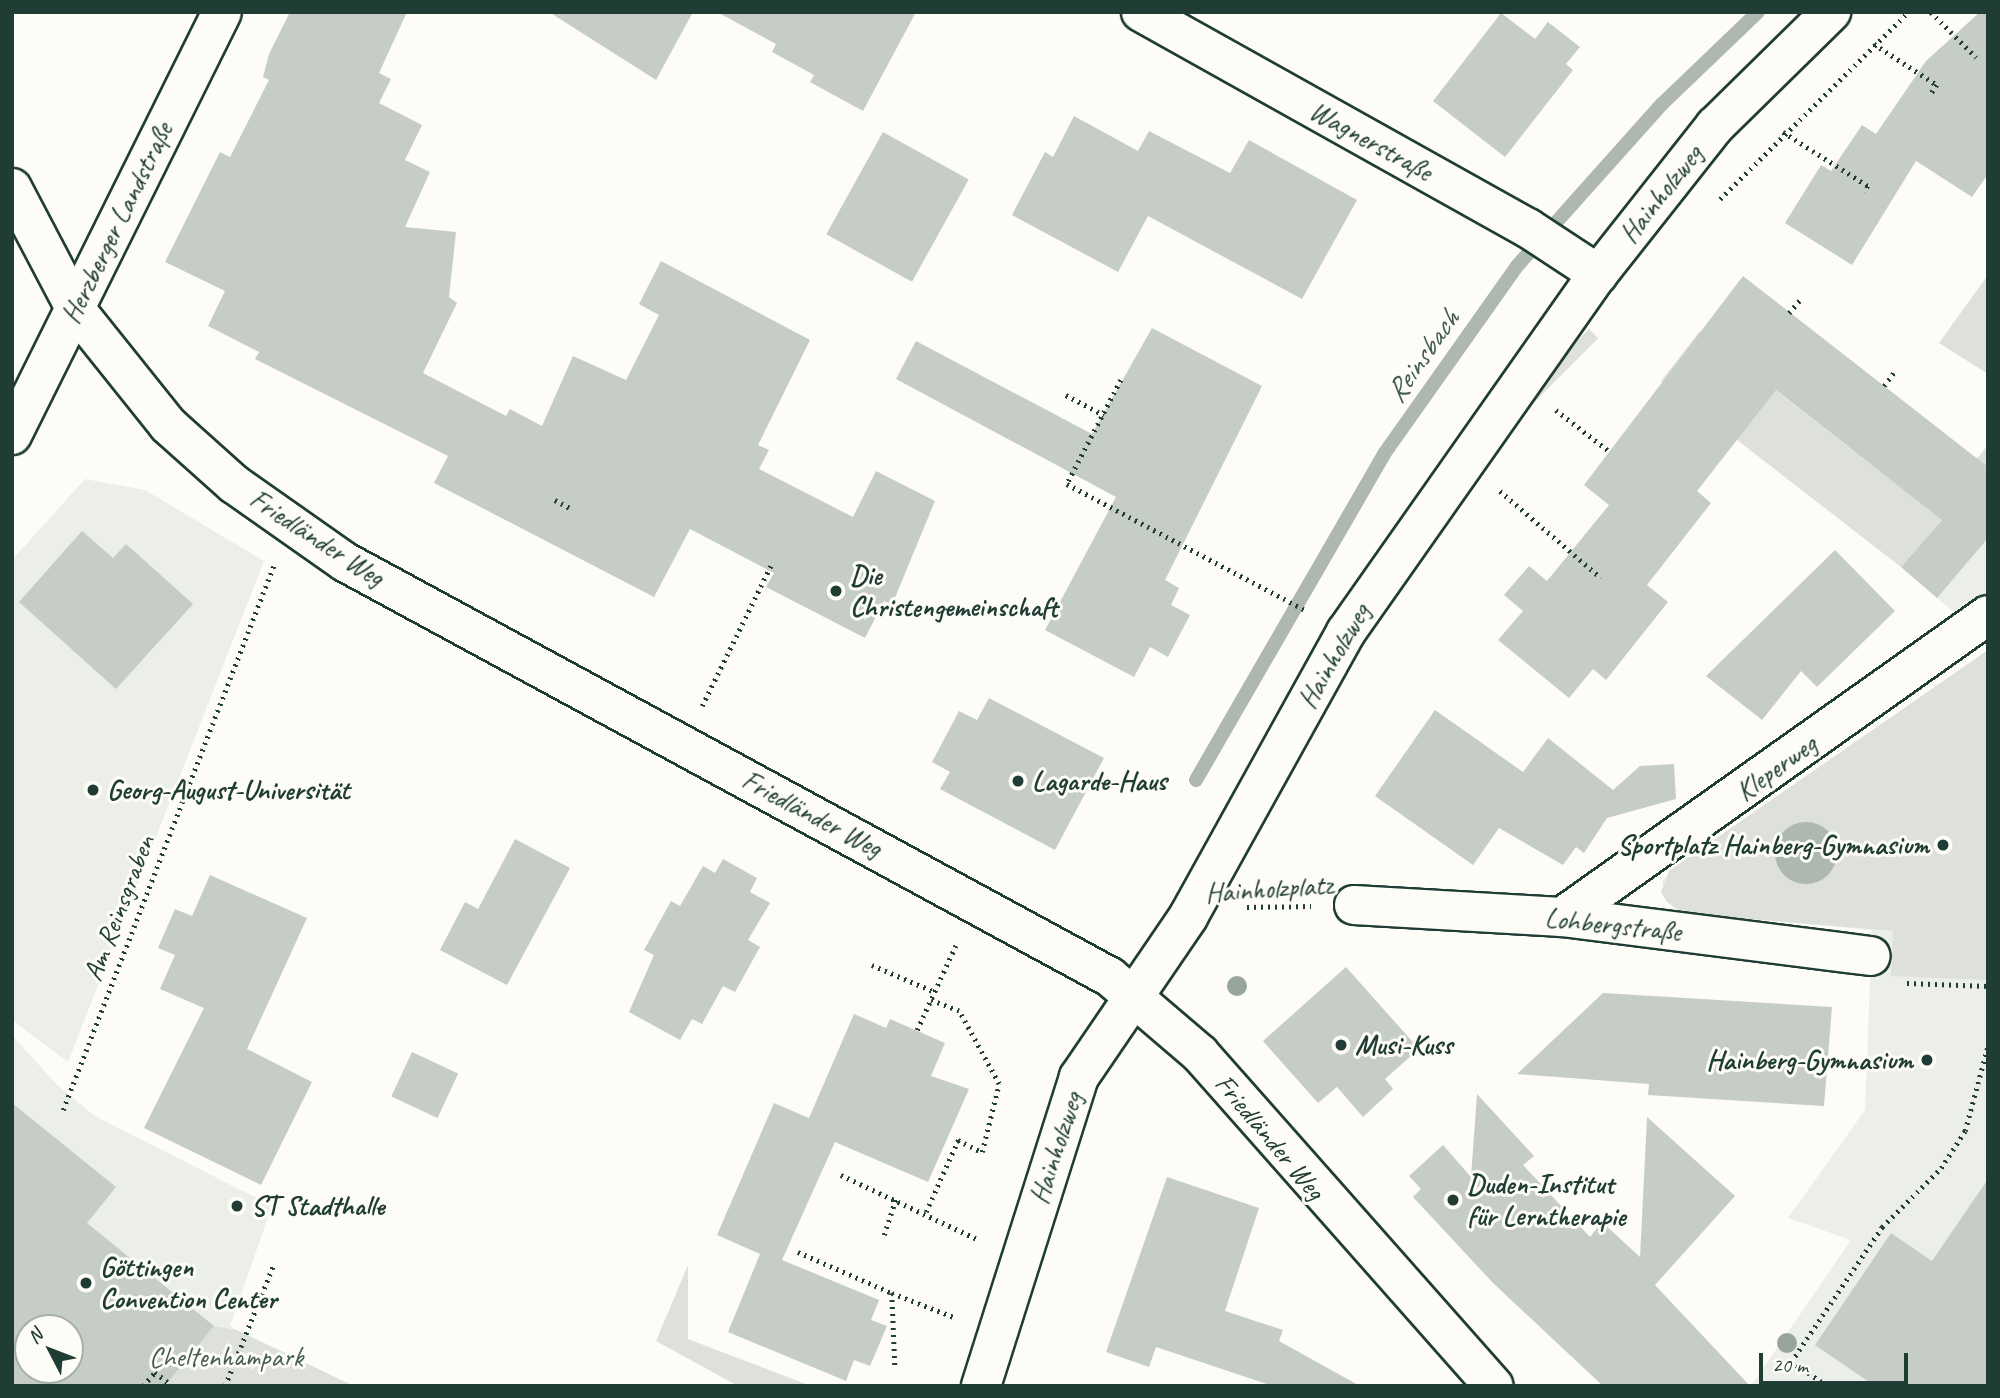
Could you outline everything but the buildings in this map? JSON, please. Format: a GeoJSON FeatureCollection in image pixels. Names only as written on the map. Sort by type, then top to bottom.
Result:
{"type":"FeatureCollection","features":[{"type":"Feature","properties":{"kind":"street","name":"Herzberger Landstraße"},"geometry":{"type":"LineString","coordinates":[[12,435],[222,12]]}},
{"type":"Feature","properties":{"kind":"street","name":"Wagnerstraße"},"geometry":{"type":"LineString","coordinates":[[1141,12],[1541,236],[1598,274]]}},
{"type":"Feature","properties":{"kind":"street","name":"Hainholzweg"},"geometry":{"type":"LineString","coordinates":[[982,1386],[1079,1077],[1188,917],[1346,632],[1598,274],[1715,126],[1831,12]]}},
{"type":"Feature","properties":{"kind":"street","name":"Friedländer Weg"},"geometry":{"type":"LineString","coordinates":[[12,188],[76,310],[168,425],[289,525],[345,562],[975,900],[1134,995],[1200,1054],[1494,1386]]}},
{"type":"Feature","properties":{"kind":"street","name":"Kleperweg"},"geometry":{"type":"LineString","coordinates":[[1562,917],[1988,615]]}},
{"type":"Feature","properties":{"kind":"street","name":"Lohbergstraße"},"geometry":{"type":"LineString","coordinates":[[1354,905],[1562,917],[1871,956]]}},
{"type":"Feature","properties":{"kind":"path"},"geometry":{"type":"LineString","coordinates":[[1713,206],[1782,131],[1908,12]]}},
{"type":"Feature","properties":{"kind":"path"},"geometry":{"type":"LineString","coordinates":[[1931,12],[1976,57]]}},
{"type":"Feature","properties":{"kind":"path"},"geometry":{"type":"LineString","coordinates":[[1874,44],[1937,85],[1931,94]]}},
{"type":"Feature","properties":{"kind":"path"},"geometry":{"type":"LineString","coordinates":[[1782,131],[1868,187],[1864,192]]}},
{"type":"Feature","properties":{"kind":"path"},"geometry":{"type":"LineString","coordinates":[[1790,313],[1800,300]]}},
{"type":"Feature","properties":{"kind":"path"},"geometry":{"type":"LineString","coordinates":[[1884,386],[1894,372]]}},
{"type":"Feature","properties":{"kind":"path"},"geometry":{"type":"LineString","coordinates":[[1121,380],[1067,484],[1300,607]]}},
{"type":"Feature","properties":{"kind":"path"},"geometry":{"type":"LineString","coordinates":[[1066,395],[1104,415]]}},
{"type":"Feature","properties":{"kind":"path"},"geometry":{"type":"LineString","coordinates":[[1547,421],[1563,399]]}},
{"type":"Feature","properties":{"kind":"path"},"geometry":{"type":"LineString","coordinates":[[1555,410],[1609,452]]}},
{"type":"Feature","properties":{"kind":"path"},"geometry":{"type":"LineString","coordinates":[[1505,477],[1497,488],[1601,578]]}},
{"type":"Feature","properties":{"kind":"path"},"geometry":{"type":"LineString","coordinates":[[555,500],[570,508]]}},
{"type":"Feature","properties":{"kind":"path","name":"Am Reinsgraben"},"geometry":{"type":"LineString","coordinates":[[63,1110],[289,525]]}},
{"type":"Feature","properties":{"kind":"path"},"geometry":{"type":"LineString","coordinates":[[683,744],[771,565]]}},
{"type":"Feature","properties":{"kind":"path"},"geometry":{"type":"LineString","coordinates":[[918,1030],[975,900]]}},
{"type":"Feature","properties":{"kind":"path","name":"Hainholzplatz"},"geometry":{"type":"LineString","coordinates":[[1188,917],[1222,908],[1354,905]]}},
{"type":"Feature","properties":{"kind":"path"},"geometry":{"type":"LineString","coordinates":[[1871,956],[1898,982],[1988,986]]}},
{"type":"Feature","properties":{"kind":"path"},"geometry":{"type":"LineString","coordinates":[[872,965],[935,992]]}},
{"type":"Feature","properties":{"kind":"path"},"geometry":{"type":"LineString","coordinates":[[926,1213],[958,1140],[982,1152],[999,1084],[959,1012],[931,1000]]}},
{"type":"Feature","properties":{"kind":"path"},"geometry":{"type":"LineString","coordinates":[[1827,1386],[1791,1362],[1882,1227],[1941,1168],[1965,1131],[1988,1045]]}},
{"type":"Feature","properties":{"kind":"path"},"geometry":{"type":"LineString","coordinates":[[841,1175],[926,1213],[944,1227],[1021,1255]]}},
{"type":"Feature","properties":{"kind":"path"},"geometry":{"type":"LineString","coordinates":[[884,1235],[896,1199]]}},
{"type":"Feature","properties":{"kind":"path"},"geometry":{"type":"LineString","coordinates":[[797,1252],[998,1334]]}},
{"type":"Feature","properties":{"kind":"path"},"geometry":{"type":"LineString","coordinates":[[225,1386],[273,1266]]}},
{"type":"Feature","properties":{"kind":"path"},"geometry":{"type":"LineString","coordinates":[[892,1293],[895,1365]]}},
{"type":"Feature","properties":{"kind":"path"},"geometry":{"type":"LineString","coordinates":[[143,1386],[155,1371],[172,1386]]}},
{"type":"Feature","properties":{"kind":"shaded area"},"geometry":{"type":"Polygon","coordinates":[[[1988,466],[1988,592],[1956,614],[1901,567],[1988,466]]]}},
{"type":"Feature","properties":{"kind":"shaded area","name":"Georg-August-Universität"},"geometry":{"type":"Polygon","coordinates":[[[85,479],[145,490],[264,561],[68,1062],[12,1020],[12,560],[85,479]]]}},
{"type":"Feature","properties":{"kind":"shaded area","name":"Hainberg-Gymnasium"},"geometry":{"type":"Polygon","coordinates":[[[1988,650],[1988,1386],[1751,1386],[1851,1240],[1788,1218],[1865,1110],[1872,930],[1683,913],[1667,902],[1662,881],[1988,650]]]}},
{"type":"Feature","properties":{"kind":"shaded area"},"geometry":{"type":"Polygon","coordinates":[[[1800,822],[1812,822],[1828,831],[1835,841],[1835,865],[1828,875],[1812,884],[1800,884],[1789,879],[1780,870],[1775,859],[1775,847],[1780,836],[1789,827],[1800,822]]]}},
{"type":"Feature","properties":{"kind":"shaded area"},"geometry":{"type":"Polygon","coordinates":[[[12,1035],[58,1086],[95,1116],[272,1206],[230,1326],[237,1330],[214,1326],[165,1386],[12,1386],[12,1035]]]}},
{"type":"Feature","properties":{"kind":"green space"},"geometry":{"type":"Polygon","coordinates":[[[1988,275],[1988,374],[1939,343],[1988,275]]]}},
{"type":"Feature","properties":{"kind":"green space"},"geometry":{"type":"Polygon","coordinates":[[[1589,329],[1598,338],[1497,439],[1488,430],[1589,329]]]}},
{"type":"Feature","properties":{"kind":"green space"},"geometry":{"type":"Polygon","coordinates":[[[1700,331],[1887,477],[1970,467],[1988,445],[1988,466],[1901,567],[1661,381],[1700,331]]]}},
{"type":"Feature","properties":{"kind":"green space"},"geometry":{"type":"Polygon","coordinates":[[[1988,650],[1988,980],[1891,976],[1893,931],[1683,913],[1667,902],[1661,892],[1669,871],[1988,650]]]}},
{"type":"Feature","properties":{"kind":"green space"},"geometry":{"type":"Polygon","coordinates":[[[688,1265],[688,1339],[811,1386],[738,1386],[656,1341],[688,1265]]]}},
{"type":"Feature","properties":{"kind":"green space","name":"Cheltenhampark"},"geometry":{"type":"Polygon","coordinates":[[[214,1326],[237,1330],[354,1386],[165,1386],[214,1326]]]}},
{"type":"Feature","properties":{"kind":"waterway","name":"Reinsbach"},"geometry":{"type":"LineString","coordinates":[[1196,780],[1384,454],[1517,266],[1662,104],[1758,12]]}},
{"type":"Feature","properties":{"kind":"place","name":"Die Christengemeinschaft"},"geometry":{"type":"Point","coordinates":[836,591]}},
{"type":"Feature","properties":{"kind":"place","name":"Lagarde-Haus"},"geometry":{"type":"Point","coordinates":[1018,781]}},
{"type":"Feature","properties":{"kind":"place","name":"Georg-August-Universität"},"geometry":{"type":"Point","coordinates":[93,790]}},
{"type":"Feature","properties":{"kind":"place","name":"Sportplatz Hainberg-Gymnasium"},"geometry":{"type":"Point","coordinates":[1943,845]}},
{"type":"Feature","properties":{"kind":"place","name":"Musi-Kuss"},"geometry":{"type":"Point","coordinates":[1341,1045]}},
{"type":"Feature","properties":{"kind":"place","name":"Hainberg-Gymnasium"},"geometry":{"type":"Point","coordinates":[1927,1060]}},
{"type":"Feature","properties":{"kind":"place","name":"Duden-Institut für Lerntherapie"},"geometry":{"type":"Point","coordinates":[1453,1200]}},
{"type":"Feature","properties":{"kind":"place","name":"ST Stadthalle"},"geometry":{"type":"Point","coordinates":[237,1206]}},
{"type":"Feature","properties":{"kind":"place","name":"Göttingen Convention Center"},"geometry":{"type":"Point","coordinates":[86,1283]}}]}
